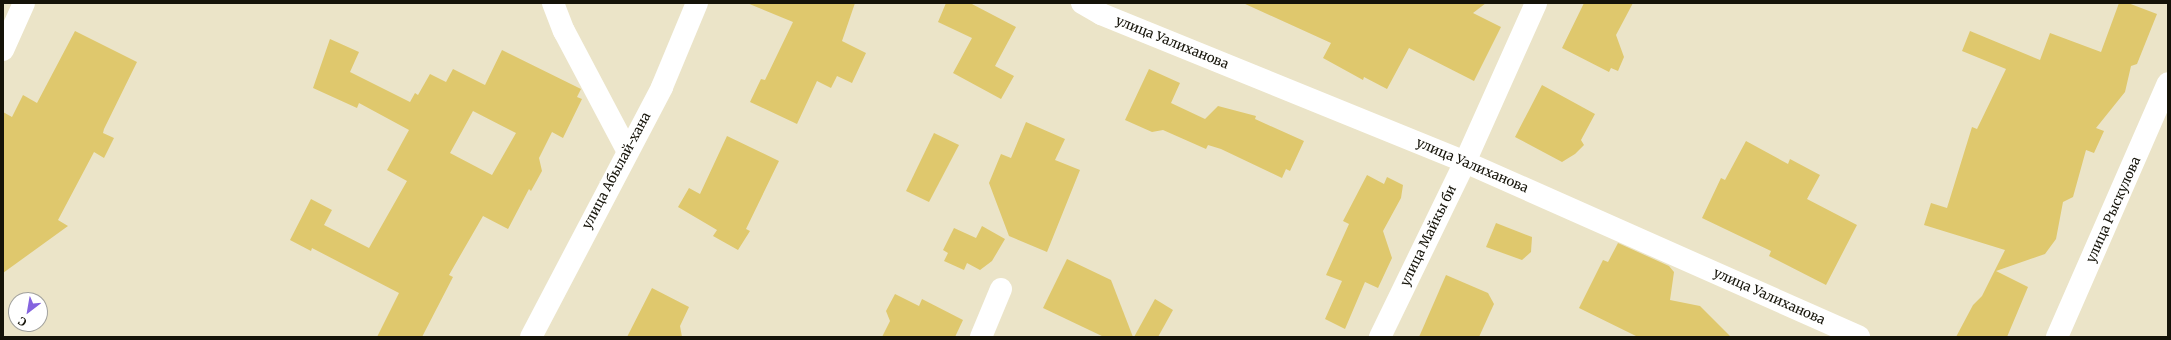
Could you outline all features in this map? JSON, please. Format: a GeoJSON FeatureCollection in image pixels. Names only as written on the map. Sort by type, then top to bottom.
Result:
{"type":"FeatureCollection","features":[{"type":"Feature","properties":{"kind":"street"},"geometry":{"type":"LineString","coordinates":[[3,50],[24,3]]}},
{"type":"Feature","properties":{"kind":"street"},"geometry":{"type":"LineString","coordinates":[[554,3],[564,31],[627,150]]}},
{"type":"Feature","properties":{"kind":"street","name":"улица Абылай-хана"},"geometry":{"type":"LineString","coordinates":[[531,337],[627,150],[662,87],[697,3]]}},
{"type":"Feature","properties":{"kind":"street","name":"улица Уалиханова"},"geometry":{"type":"LineString","coordinates":[[1082,3],[1101,14],[1465,162],[1859,337]]}},
{"type":"Feature","properties":{"kind":"street","name":"улица Майкы би"},"geometry":{"type":"LineString","coordinates":[[1380,337],[1465,162],[1536,3]]}},
{"type":"Feature","properties":{"kind":"street","name":"улица Рыскулова"},"geometry":{"type":"LineString","coordinates":[[2057,337],[2168,83]]}},
{"type":"Feature","properties":{"kind":"street"},"geometry":{"type":"LineString","coordinates":[[981,337],[1001,289]]}},
{"type":"Feature","properties":{"kind":"building"},"geometry":{"type":"Polygon","coordinates":[[[747,3],[855,3],[842,41],[866,53],[852,83],[837,76],[831,88],[817,81],[797,124],[750,102],[761,79],[765,80],[793,22],[747,3]]]}},
{"type":"Feature","properties":{"kind":"building"},"geometry":{"type":"Polygon","coordinates":[[[946,3],[970,3],[1016,27],[995,66],[1014,76],[1001,99],[953,73],[972,38],[938,22],[946,3]]]}},
{"type":"Feature","properties":{"kind":"building"},"geometry":{"type":"Polygon","coordinates":[[[1243,3],[1486,3],[1473,13],[1501,27],[1474,81],[1409,48],[1387,89],[1364,77],[1363,80],[1323,58],[1331,43],[1243,3]]]}},
{"type":"Feature","properties":{"kind":"building"},"geometry":{"type":"Polygon","coordinates":[[[1584,3],[1633,3],[1616,35],[1624,57],[1618,71],[1611,68],[1609,72],[1562,48],[1584,3]]]}},
{"type":"Feature","properties":{"kind":"building"},"geometry":{"type":"Polygon","coordinates":[[[2119,3],[2128,3],[2157,14],[2137,64],[2131,66],[2125,92],[2096,128],[2104,131],[2094,153],[2086,150],[2073,197],[2063,202],[2056,239],[2045,254],[1996,271],[2028,287],[2007,337],[1956,337],[1973,305],[1982,296],[2005,250],[1924,225],[1931,203],[1947,208],[1972,127],[1977,129],[2006,69],[1962,51],[1970,31],[2040,60],[2050,33],[2101,52],[2119,3]]]}},
{"type":"Feature","properties":{"kind":"building"},"geometry":{"type":"Polygon","coordinates":[[[75,31],[137,62],[104,129],[103,133],[114,138],[104,158],[94,152],[58,220],[68,226],[3,273],[3,112],[12,117],[23,95],[37,103],[75,31]]]}},
{"type":"Feature","properties":{"kind":"building"},"geometry":{"type":"Polygon","coordinates":[[[330,39],[359,52],[350,72],[410,102],[415,93],[418,95],[430,74],[446,82],[453,69],[485,85],[502,50],[581,89],[577,97],[582,99],[563,138],[552,132],[539,158],[542,171],[531,191],[529,189],[508,229],[483,216],[449,275],[453,277],[422,337],[377,337],[399,293],[312,248],[311,251],[290,240],[311,199],[332,210],[324,225],[369,248],[407,181],[387,170],[409,130],[359,103],[357,108],[313,88],[330,39]],[[473,111],[450,153],[492,175],[516,133],[473,111]]]}},
{"type":"Feature","properties":{"kind":"building"},"geometry":{"type":"Polygon","coordinates":[[[1149,69],[1180,83],[1171,103],[1205,119],[1218,106],[1256,116],[1255,119],[1304,141],[1290,171],[1286,169],[1282,178],[1221,149],[1208,145],[1206,149],[1163,130],[1152,132],[1125,120],[1149,69]]]}},
{"type":"Feature","properties":{"kind":"building"},"geometry":{"type":"Polygon","coordinates":[[[1542,85],[1595,114],[1581,140],[1584,145],[1575,154],[1562,162],[1515,137],[1542,85]]]}},
{"type":"Feature","properties":{"kind":"building"},"geometry":{"type":"Polygon","coordinates":[[[1026,122],[1065,139],[1055,160],[1080,170],[1047,252],[1009,236],[989,183],[1001,154],[1011,158],[1026,122]]]}},
{"type":"Feature","properties":{"kind":"building"},"geometry":{"type":"Polygon","coordinates":[[[934,133],[959,145],[929,202],[906,191],[934,133]]]}},
{"type":"Feature","properties":{"kind":"building"},"geometry":{"type":"Polygon","coordinates":[[[727,136],[779,161],[746,229],[750,231],[738,250],[713,236],[717,230],[678,207],[689,188],[700,194],[727,136]]]}},
{"type":"Feature","properties":{"kind":"building"},"geometry":{"type":"Polygon","coordinates":[[[1746,141],[1788,164],[1790,159],[1820,175],[1807,199],[1857,225],[1826,285],[1769,256],[1771,251],[1702,218],[1721,178],[1725,180],[1746,141]]]}},
{"type":"Feature","properties":{"kind":"building"},"geometry":{"type":"Polygon","coordinates":[[[1367,175],[1384,184],[1387,177],[1403,185],[1401,198],[1383,231],[1392,258],[1378,288],[1365,282],[1345,329],[1325,319],[1342,281],[1326,275],[1349,224],[1343,221],[1367,175]]]}},
{"type":"Feature","properties":{"kind":"building"},"geometry":{"type":"Polygon","coordinates":[[[1496,223],[1532,237],[1531,252],[1522,260],[1486,247],[1496,223]]]}},
{"type":"Feature","properties":{"kind":"building"},"geometry":{"type":"Polygon","coordinates":[[[982,226],[1005,239],[992,261],[980,270],[967,263],[964,270],[944,261],[948,253],[943,250],[954,228],[976,238],[982,226]]]}},
{"type":"Feature","properties":{"kind":"building"},"geometry":{"type":"Polygon","coordinates":[[[1618,243],[1669,266],[1674,272],[1670,300],[1700,306],[1731,337],[1638,337],[1579,308],[1603,260],[1608,262],[1618,243]]]}},
{"type":"Feature","properties":{"kind":"building"},"geometry":{"type":"Polygon","coordinates":[[[1067,259],[1111,280],[1133,337],[1104,337],[1043,308],[1067,259]]]}},
{"type":"Feature","properties":{"kind":"building"},"geometry":{"type":"Polygon","coordinates":[[[1446,275],[1488,293],[1494,304],[1479,337],[1419,337],[1446,275]]]}},
{"type":"Feature","properties":{"kind":"building"},"geometry":{"type":"Polygon","coordinates":[[[652,288],[689,307],[680,326],[682,337],[627,337],[652,288]]]}},
{"type":"Feature","properties":{"kind":"building"},"geometry":{"type":"Polygon","coordinates":[[[895,294],[919,306],[922,299],[963,320],[955,337],[882,337],[890,321],[886,311],[895,294]]]}},
{"type":"Feature","properties":{"kind":"building"},"geometry":{"type":"Polygon","coordinates":[[[1155,299],[1173,310],[1158,337],[1134,337],[1155,299]]]}}]}
